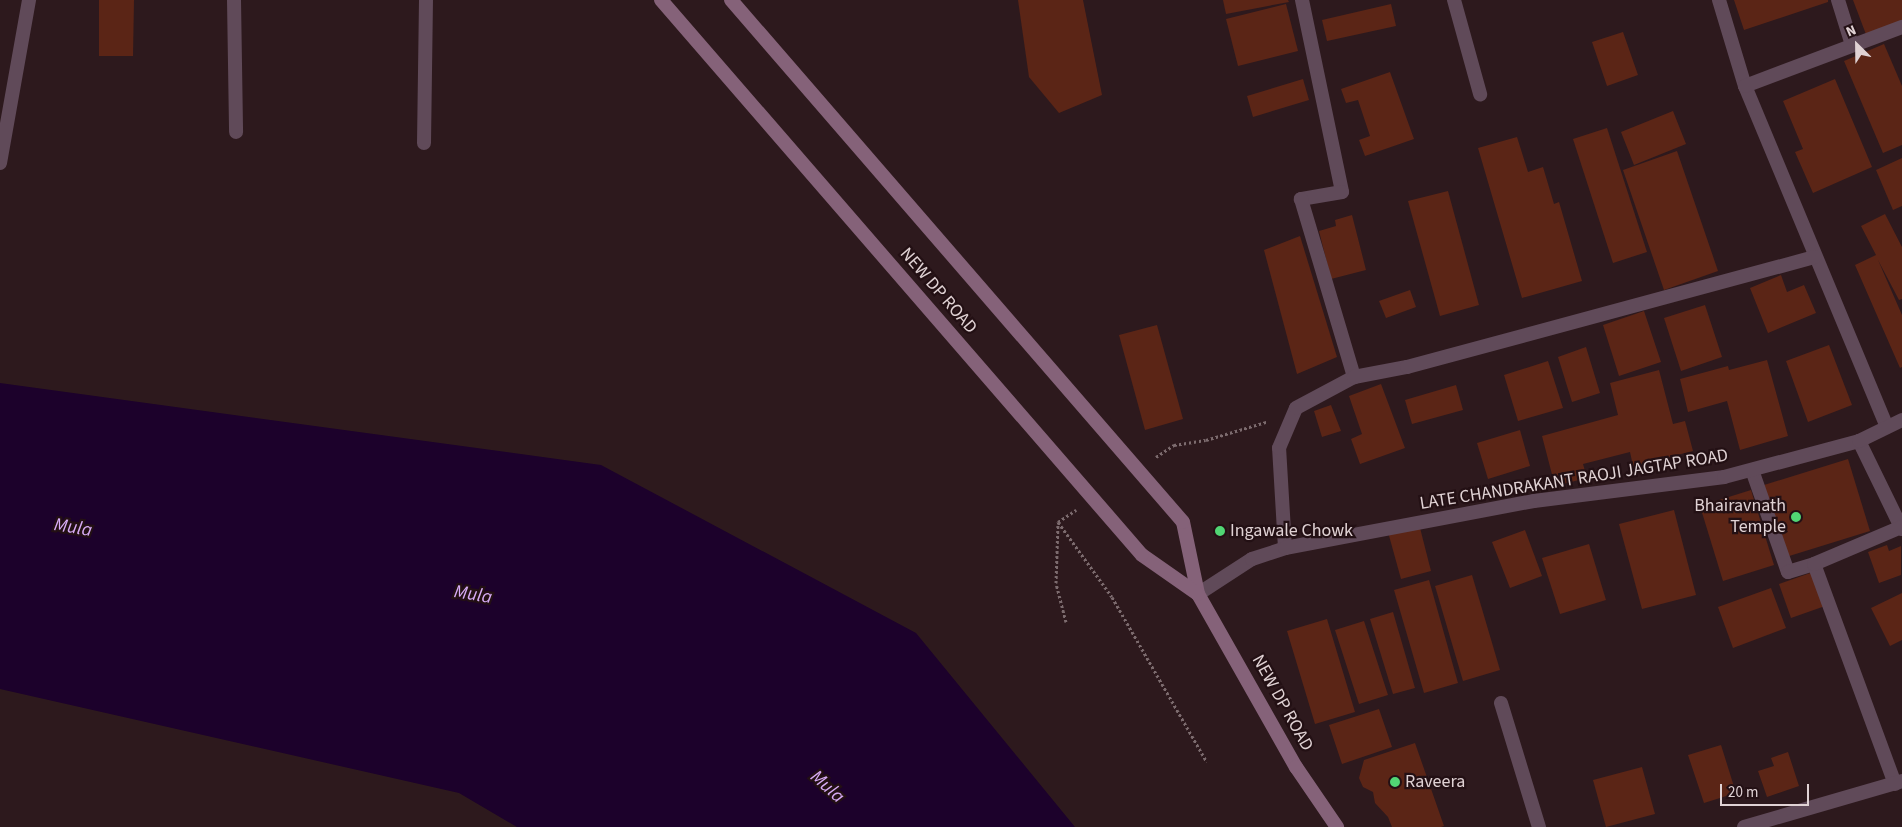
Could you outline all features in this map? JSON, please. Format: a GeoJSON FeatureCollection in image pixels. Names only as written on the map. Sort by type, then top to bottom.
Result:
{"type":"FeatureCollection","features":[{"type":"Feature","properties":{"kind":"main road","name":"NEW DP ROAD"},"geometry":{"type":"LineString","coordinates":[[661,0],[1142,555],[1198,594]]}},
{"type":"Feature","properties":{"kind":"main road","name":"NEW DP ROAD"},"geometry":{"type":"LineString","coordinates":[[731,0],[1183,522],[1198,594],[1296,767],[1337,827]]}},
{"type":"Feature","properties":{"kind":"street"},"geometry":{"type":"LineString","coordinates":[[0,163],[29,0]]}},
{"type":"Feature","properties":{"kind":"street"},"geometry":{"type":"LineString","coordinates":[[234,0],[236,132]]}},
{"type":"Feature","properties":{"kind":"street"},"geometry":{"type":"LineString","coordinates":[[424,143],[426,0]]}},
{"type":"Feature","properties":{"kind":"street"},"geometry":{"type":"LineString","coordinates":[[1302,0],[1342,192],[1301,199],[1354,377]]}},
{"type":"Feature","properties":{"kind":"street"},"geometry":{"type":"LineString","coordinates":[[1454,0],[1480,94]]}},
{"type":"Feature","properties":{"kind":"street"},"geometry":{"type":"LineString","coordinates":[[1718,0],[1745,86],[1814,257],[1886,427]]}},
{"type":"Feature","properties":{"kind":"street"},"geometry":{"type":"LineString","coordinates":[[1838,0],[1852,46]]}},
{"type":"Feature","properties":{"kind":"street"},"geometry":{"type":"LineString","coordinates":[[1745,86],[1902,26]]}},
{"type":"Feature","properties":{"kind":"street"},"geometry":{"type":"LineString","coordinates":[[1285,548],[1279,448],[1296,408],[1354,377],[1407,368],[1814,257]]}},
{"type":"Feature","properties":{"kind":"street","name":"LATE CHANDRAKANT RAOJI JAGTAP ROAD"},"geometry":{"type":"LineString","coordinates":[[1198,594],[1252,559],[1285,548],[1534,501],[1724,477],[1859,441],[1902,420]]}},
{"type":"Feature","properties":{"kind":"street"},"geometry":{"type":"LineString","coordinates":[[1752,470],[1788,572],[1814,564],[1901,528],[1859,441]]}},
{"type":"Feature","properties":{"kind":"street"},"geometry":{"type":"LineString","coordinates":[[1744,827],[1898,782],[1814,564]]}},
{"type":"Feature","properties":{"kind":"street"},"geometry":{"type":"LineString","coordinates":[[1501,703],[1539,827]]}},
{"type":"Feature","properties":{"kind":"path"},"geometry":{"type":"LineString","coordinates":[[1058,522],[1112,597],[1207,762]]}},
{"type":"Feature","properties":{"kind":"water","name":"Mula"},"geometry":{"type":"Polygon","coordinates":[[[0,383],[601,465],[916,633],[1075,827],[517,827],[459,793],[0,689],[0,383]]]}},
{"type":"Feature","properties":{"kind":"building"},"geometry":{"type":"Polygon","coordinates":[[[99,0],[134,0],[133,56],[99,56],[99,0]]]}},
{"type":"Feature","properties":{"kind":"building"},"geometry":{"type":"Polygon","coordinates":[[[1018,0],[1083,0],[1102,95],[1059,113],[1029,77],[1018,0]]]}},
{"type":"Feature","properties":{"kind":"building"},"geometry":{"type":"Polygon","coordinates":[[[1223,0],[1288,0],[1289,2],[1226,14],[1223,0]]]}},
{"type":"Feature","properties":{"kind":"building"},"geometry":{"type":"Polygon","coordinates":[[[1734,0],[1828,0],[1828,2],[1744,30],[1734,0]]]}},
{"type":"Feature","properties":{"kind":"building"},"geometry":{"type":"Polygon","coordinates":[[[1853,0],[1902,0],[1902,24],[1867,37],[1853,0]]]}},
{"type":"Feature","properties":{"kind":"building"},"geometry":{"type":"Polygon","coordinates":[[[1286,4],[1298,51],[1238,66],[1226,19],[1286,4]]]}},
{"type":"Feature","properties":{"kind":"building"},"geometry":{"type":"Polygon","coordinates":[[[1391,4],[1396,26],[1327,41],[1322,20],[1391,4]]]}},
{"type":"Feature","properties":{"kind":"building"},"geometry":{"type":"Polygon","coordinates":[[[1623,32],[1638,75],[1607,86],[1592,42],[1623,32]]]}},
{"type":"Feature","properties":{"kind":"building"},"geometry":{"type":"Polygon","coordinates":[[[1884,44],[1902,86],[1902,145],[1883,153],[1844,61],[1884,44]]]}},
{"type":"Feature","properties":{"kind":"building"},"geometry":{"type":"Polygon","coordinates":[[[1390,72],[1414,139],[1365,156],[1359,140],[1370,136],[1358,100],[1346,103],[1341,89],[1390,72]]]}},
{"type":"Feature","properties":{"kind":"building"},"geometry":{"type":"Polygon","coordinates":[[[1303,79],[1309,100],[1253,117],[1247,96],[1303,79]]]}},
{"type":"Feature","properties":{"kind":"building"},"geometry":{"type":"Polygon","coordinates":[[[1835,79],[1872,167],[1813,193],[1795,152],[1803,149],[1783,101],[1835,79]]]}},
{"type":"Feature","properties":{"kind":"building"},"geometry":{"type":"Polygon","coordinates":[[[1673,111],[1686,144],[1634,165],[1621,132],[1673,111]]]}},
{"type":"Feature","properties":{"kind":"building"},"geometry":{"type":"Polygon","coordinates":[[[1607,128],[1647,252],[1613,263],[1573,139],[1607,128]]]}},
{"type":"Feature","properties":{"kind":"building"},"geometry":{"type":"Polygon","coordinates":[[[1517,137],[1528,172],[1543,167],[1554,204],[1559,202],[1582,281],[1522,298],[1478,148],[1517,137]]]}},
{"type":"Feature","properties":{"kind":"building"},"geometry":{"type":"Polygon","coordinates":[[[1677,151],[1718,271],[1664,290],[1623,170],[1677,151]]]}},
{"type":"Feature","properties":{"kind":"building"},"geometry":{"type":"Polygon","coordinates":[[[1902,158],[1902,206],[1893,210],[1876,170],[1902,158]]]}},
{"type":"Feature","properties":{"kind":"building"},"geometry":{"type":"Polygon","coordinates":[[[1448,191],[1479,305],[1440,316],[1408,201],[1448,191]]]}},
{"type":"Feature","properties":{"kind":"building"},"geometry":{"type":"Polygon","coordinates":[[[1885,214],[1902,247],[1902,299],[1899,300],[1878,260],[1902,315],[1902,367],[1900,368],[1855,265],[1876,255],[1861,226],[1885,214]]]}},
{"type":"Feature","properties":{"kind":"building"},"geometry":{"type":"Polygon","coordinates":[[[1352,215],[1366,270],[1331,279],[1319,231],[1336,226],[1335,220],[1352,215]]]}},
{"type":"Feature","properties":{"kind":"building"},"geometry":{"type":"Polygon","coordinates":[[[1300,236],[1337,357],[1297,374],[1264,250],[1300,236]]]}},
{"type":"Feature","properties":{"kind":"building"},"geometry":{"type":"Polygon","coordinates":[[[1781,275],[1787,292],[1804,285],[1816,313],[1768,333],[1750,288],[1781,275]]]}},
{"type":"Feature","properties":{"kind":"building"},"geometry":{"type":"Polygon","coordinates":[[[1410,290],[1416,307],[1386,318],[1379,301],[1410,290]]]}},
{"type":"Feature","properties":{"kind":"building"},"geometry":{"type":"Polygon","coordinates":[[[1705,305],[1722,357],[1681,371],[1664,318],[1705,305]]]}},
{"type":"Feature","properties":{"kind":"building"},"geometry":{"type":"Polygon","coordinates":[[[1644,311],[1661,362],[1619,376],[1603,325],[1644,311]]]}},
{"type":"Feature","properties":{"kind":"building"},"geometry":{"type":"Polygon","coordinates":[[[1157,325],[1183,419],[1145,430],[1119,335],[1157,325]]]}},
{"type":"Feature","properties":{"kind":"building"},"geometry":{"type":"Polygon","coordinates":[[[1829,345],[1852,405],[1808,422],[1786,361],[1829,345]]]}},
{"type":"Feature","properties":{"kind":"building"},"geometry":{"type":"Polygon","coordinates":[[[1586,347],[1600,393],[1572,402],[1558,357],[1586,347]]]}},
{"type":"Feature","properties":{"kind":"building"},"geometry":{"type":"Polygon","coordinates":[[[1767,360],[1788,436],[1740,450],[1727,401],[1688,412],[1680,379],[1728,366],[1729,370],[1767,360]]]}},
{"type":"Feature","properties":{"kind":"building"},"geometry":{"type":"Polygon","coordinates":[[[1548,361],[1563,408],[1518,421],[1504,375],[1548,361]]]}},
{"type":"Feature","properties":{"kind":"building"},"geometry":{"type":"Polygon","coordinates":[[[1659,370],[1673,424],[1685,421],[1693,451],[1633,466],[1630,452],[1583,464],[1587,478],[1555,486],[1542,436],[1618,415],[1610,383],[1659,370]]]}},
{"type":"Feature","properties":{"kind":"building"},"geometry":{"type":"Polygon","coordinates":[[[1381,384],[1405,448],[1360,464],[1351,439],[1362,434],[1349,396],[1381,384]]]}},
{"type":"Feature","properties":{"kind":"building"},"geometry":{"type":"Polygon","coordinates":[[[1456,385],[1463,410],[1412,424],[1405,400],[1456,385]]]}},
{"type":"Feature","properties":{"kind":"building"},"geometry":{"type":"Polygon","coordinates":[[[1331,405],[1341,431],[1322,437],[1314,411],[1331,405]]]}},
{"type":"Feature","properties":{"kind":"building"},"geometry":{"type":"Polygon","coordinates":[[[1520,430],[1530,466],[1488,479],[1477,443],[1520,430]]]}},
{"type":"Feature","properties":{"kind":"building"},"geometry":{"type":"Polygon","coordinates":[[[1848,459],[1870,531],[1786,557],[1764,485],[1848,459]]]}},
{"type":"Feature","properties":{"kind":"building"},"geometry":{"type":"Polygon","coordinates":[[[1751,490],[1774,565],[1723,581],[1700,506],[1751,490]]]}},
{"type":"Feature","properties":{"kind":"building"},"geometry":{"type":"Polygon","coordinates":[[[1674,510],[1696,595],[1642,609],[1619,524],[1674,510]]]}},
{"type":"Feature","properties":{"kind":"building"},"geometry":{"type":"Polygon","coordinates":[[[1419,524],[1431,571],[1401,579],[1388,532],[1419,524]]]}},
{"type":"Feature","properties":{"kind":"building"},"geometry":{"type":"Polygon","coordinates":[[[1525,530],[1542,576],[1510,588],[1492,542],[1525,530]]]}},
{"type":"Feature","properties":{"kind":"building"},"geometry":{"type":"Polygon","coordinates":[[[1589,544],[1606,600],[1560,614],[1542,558],[1589,544]]]}},
{"type":"Feature","properties":{"kind":"building"},"geometry":{"type":"Polygon","coordinates":[[[1887,545],[1889,551],[1901,546],[1901,575],[1879,583],[1868,552],[1887,545]]]}},
{"type":"Feature","properties":{"kind":"building"},"geometry":{"type":"Polygon","coordinates":[[[1816,571],[1828,605],[1791,618],[1779,584],[1816,571]]]}},
{"type":"Feature","properties":{"kind":"building"},"geometry":{"type":"Polygon","coordinates":[[[1472,575],[1500,670],[1463,681],[1435,586],[1472,575]]]}},
{"type":"Feature","properties":{"kind":"building"},"geometry":{"type":"Polygon","coordinates":[[[1429,580],[1458,683],[1424,693],[1394,590],[1429,580]]]}},
{"type":"Feature","properties":{"kind":"building"},"geometry":{"type":"Polygon","coordinates":[[[1771,588],[1786,628],[1733,648],[1718,607],[1771,588]]]}},
{"type":"Feature","properties":{"kind":"building"},"geometry":{"type":"Polygon","coordinates":[[[1902,593],[1902,640],[1890,646],[1871,608],[1902,593]]]}},
{"type":"Feature","properties":{"kind":"building"},"geometry":{"type":"Polygon","coordinates":[[[1393,612],[1415,688],[1393,694],[1370,619],[1393,612]]]}},
{"type":"Feature","properties":{"kind":"building"},"geometry":{"type":"Polygon","coordinates":[[[1327,619],[1355,712],[1315,724],[1287,631],[1327,619]]]}},
{"type":"Feature","properties":{"kind":"building"},"geometry":{"type":"Polygon","coordinates":[[[1364,621],[1388,695],[1359,704],[1335,630],[1364,621]]]}},
{"type":"Feature","properties":{"kind":"building"},"geometry":{"type":"Polygon","coordinates":[[[1379,709],[1392,747],[1342,764],[1329,725],[1379,709]]]}},
{"type":"Feature","properties":{"kind":"building","name":"Raveera"},"geometry":{"type":"Polygon","coordinates":[[[1415,743],[1444,826],[1441,827],[1392,827],[1388,817],[1375,803],[1373,792],[1363,787],[1359,778],[1364,760],[1415,743]]]}},
{"type":"Feature","properties":{"kind":"building"},"geometry":{"type":"Polygon","coordinates":[[[1721,745],[1736,793],[1704,803],[1688,755],[1721,745]]]}},
{"type":"Feature","properties":{"kind":"building"},"geometry":{"type":"Polygon","coordinates":[[[1788,752],[1799,786],[1767,797],[1758,771],[1774,766],[1771,758],[1788,752]]]}},
{"type":"Feature","properties":{"kind":"building"},"geometry":{"type":"Polygon","coordinates":[[[1642,767],[1655,814],[1606,827],[1593,780],[1642,767]]]}},
{"type":"Feature","properties":{"kind":"place","name":"Bhairavnath Temple"},"geometry":{"type":"Point","coordinates":[1796,517]}},
{"type":"Feature","properties":{"kind":"place","name":"Ingawale Chowk"},"geometry":{"type":"Point","coordinates":[1220,531]}},
{"type":"Feature","properties":{"kind":"place","name":"Raveera"},"geometry":{"type":"Point","coordinates":[1395,782]}}]}
